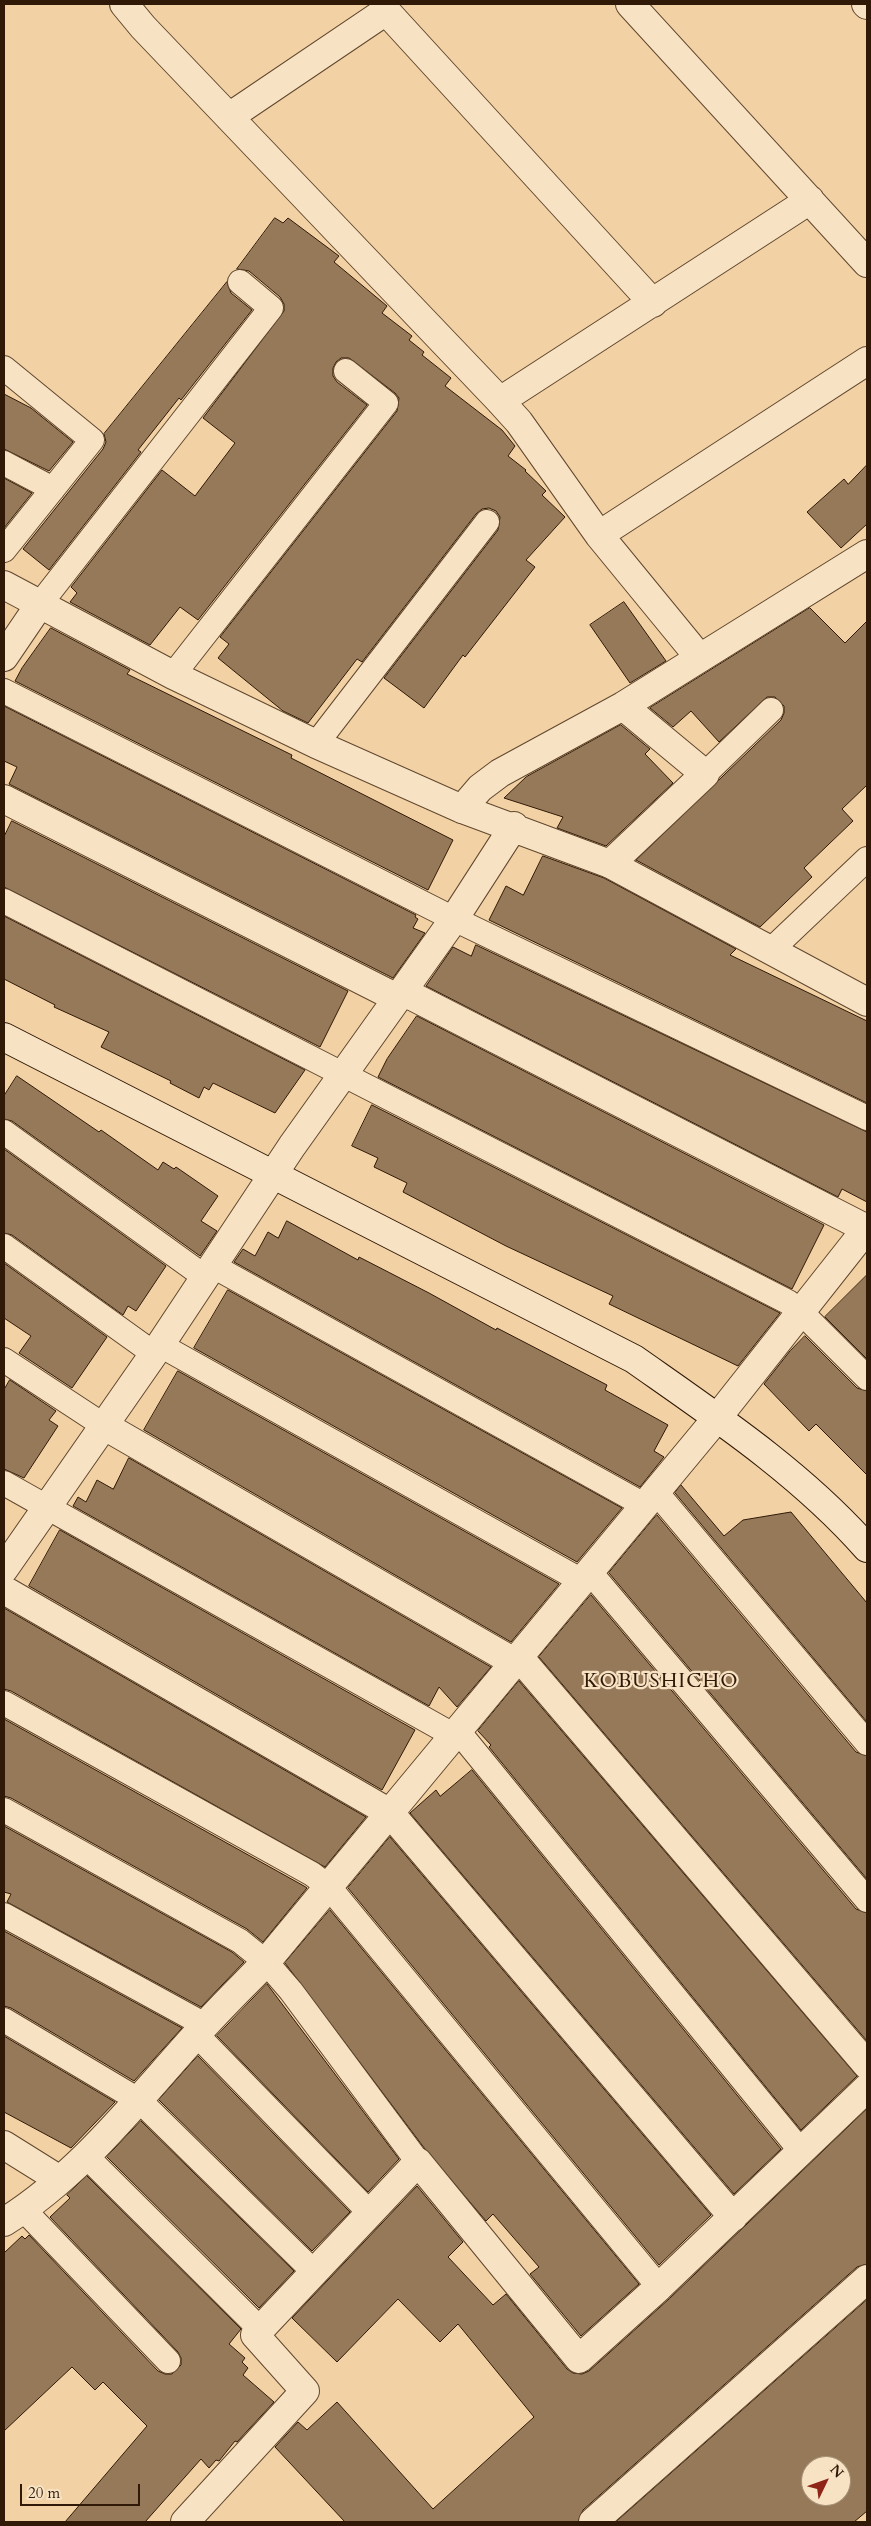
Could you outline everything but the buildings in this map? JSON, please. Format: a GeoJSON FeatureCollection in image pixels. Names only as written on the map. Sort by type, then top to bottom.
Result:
{"type":"FeatureCollection","features":[{"type":"Feature","properties":{"kind":"street"},"geometry":{"type":"LineString","coordinates":[[124,4],[143,27],[519,422],[599,535],[699,657]]}},
{"type":"Feature","properties":{"kind":"street"},"geometry":{"type":"LineString","coordinates":[[630,4],[867,263]]}},
{"type":"Feature","properties":{"kind":"street"},"geometry":{"type":"LineString","coordinates":[[229,116],[386,11],[653,303]]}},
{"type":"Feature","properties":{"kind":"street"},"geometry":{"type":"LineString","coordinates":[[500,401],[810,200]]}},
{"type":"Feature","properties":{"kind":"street"},"geometry":{"type":"LineString","coordinates":[[599,535],[867,361]]}},
{"type":"Feature","properties":{"kind":"street"},"geometry":{"type":"LineString","coordinates":[[462,809],[480,788],[500,772],[623,706],[867,554]]}},
{"type":"Feature","properties":{"kind":"street"},"geometry":{"type":"LineString","coordinates":[[4,585],[172,675],[316,744],[462,809],[514,826],[610,864],[867,1002]]}},
{"type":"Feature","properties":{"kind":"street"},"geometry":{"type":"LineString","coordinates":[[4,657],[40,604]]}},
{"type":"Feature","properties":{"kind":"street"},"geometry":{"type":"LineString","coordinates":[[610,864],[704,774],[623,706]]}},
{"type":"Feature","properties":{"kind":"street"},"geometry":{"type":"LineString","coordinates":[[4,799],[400,994],[866,1233],[717,1418],[266,1962],[200,2030],[140,2102],[60,2180],[14,2216]]}},
{"type":"Feature","properties":{"kind":"street"},"geometry":{"type":"LineString","coordinates":[[4,1569],[343,1074],[454,920],[514,826]]}},
{"type":"Feature","properties":{"kind":"street"},"geometry":{"type":"LineString","coordinates":[[4,1037],[634,1359],[717,1418],[792,1476],[850,1529],[867,1548]]}},
{"type":"Feature","properties":{"kind":"street"},"geometry":{"type":"LineString","coordinates":[[103,1425],[516,1660],[867,2065]]}},
{"type":"Feature","properties":{"kind":"street"},"geometry":{"type":"LineString","coordinates":[[4,1590],[390,1813],[733,2217]]}},
{"type":"Feature","properties":{"kind":"street"},"geometry":{"type":"LineString","coordinates":[[185,2522],[305,2391],[255,2335],[418,2162],[579,2359],[659,2287],[800,2150],[867,2088]]}},
{"type":"Feature","properties":{"kind":"street"},"geometry":{"type":"LineString","coordinates":[[4,2145],[60,2180]]}},
{"type":"Feature","properties":{"kind":"street"},"geometry":{"type":"LineString","coordinates":[[593,2522],[867,2279]]}},
{"type":"Feature","properties":{"kind":"lane"},"geometry":{"type":"LineString","coordinates":[[40,604],[272,308],[240,282]]}},
{"type":"Feature","properties":{"kind":"lane"},"geometry":{"type":"LineString","coordinates":[[4,368],[92,440],[4,550]]}},
{"type":"Feature","properties":{"kind":"lane"},"geometry":{"type":"LineString","coordinates":[[172,675],[386,403],[346,371]]}},
{"type":"Feature","properties":{"kind":"lane"},"geometry":{"type":"LineString","coordinates":[[4,463],[53,489]]}},
{"type":"Feature","properties":{"kind":"lane"},"geometry":{"type":"LineString","coordinates":[[316,744],[487,522]]}},
{"type":"Feature","properties":{"kind":"lane"},"geometry":{"type":"LineString","coordinates":[[4,691],[454,920],[867,1118]]}},
{"type":"Feature","properties":{"kind":"lane"},"geometry":{"type":"LineString","coordinates":[[704,774],[771,710]]}},
{"type":"Feature","properties":{"kind":"lane"},"geometry":{"type":"LineString","coordinates":[[770,951],[867,859]]}},
{"type":"Feature","properties":{"kind":"lane"},"geometry":{"type":"LineString","coordinates":[[4,901],[780,1298],[802,1313],[867,1378]]}},
{"type":"Feature","properties":{"kind":"lane"},"geometry":{"type":"LineString","coordinates":[[4,1132],[209,1271],[650,1498],[867,1743]]}},
{"type":"Feature","properties":{"kind":"lane"},"geometry":{"type":"LineString","coordinates":[[4,1246],[156,1349],[586,1576],[867,1900]]}},
{"type":"Feature","properties":{"kind":"lane"},"geometry":{"type":"LineString","coordinates":[[4,1360],[103,1425]]}},
{"type":"Feature","properties":{"kind":"lane"},"geometry":{"type":"LineString","coordinates":[[4,1484],[456,1733],[800,2150]]}},
{"type":"Feature","properties":{"kind":"lane"},"geometry":{"type":"LineString","coordinates":[[4,1703],[312,1874],[329,1886],[659,2287]]}},
{"type":"Feature","properties":{"kind":"lane"},"geometry":{"type":"LineString","coordinates":[[4,1810],[240,1941],[266,1962],[290,1991],[418,2162]]}},
{"type":"Feature","properties":{"kind":"lane"},"geometry":{"type":"LineString","coordinates":[[4,1915],[200,2030],[369,2212]]}},
{"type":"Feature","properties":{"kind":"lane"},"geometry":{"type":"LineString","coordinates":[[4,2020],[140,2102],[313,2272]]}},
{"type":"Feature","properties":{"kind":"lane"},"geometry":{"type":"LineString","coordinates":[[85,2155],[260,2329]]}},
{"type":"Feature","properties":{"kind":"lane"},"geometry":{"type":"LineString","coordinates":[[14,2216],[168,2361]]}},
{"type":"Feature","properties":{"kind":"district","name":"KOBUSHICHO"},"geometry":{"type":"Point","coordinates":[661,1682]}}]}
